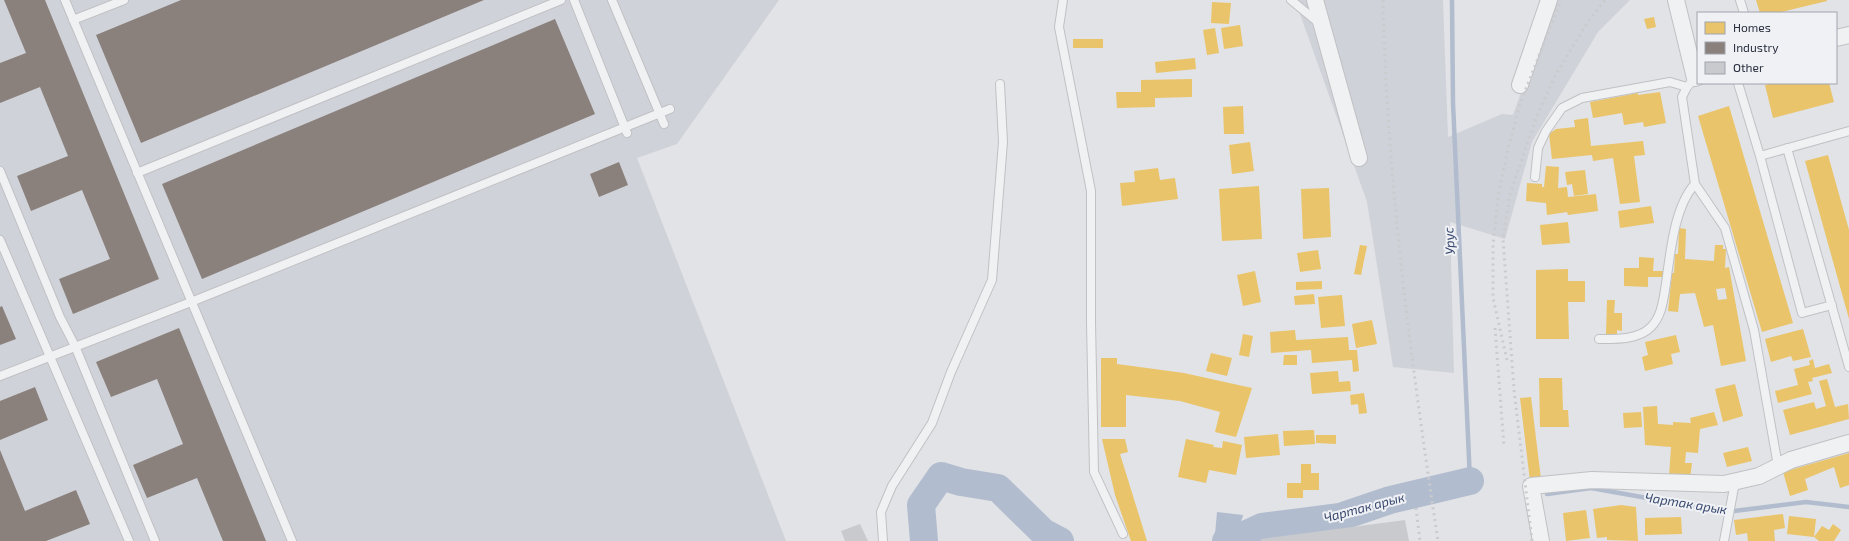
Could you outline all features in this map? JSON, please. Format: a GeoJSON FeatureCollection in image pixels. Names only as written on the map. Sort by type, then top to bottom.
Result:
{"type":"FeatureCollection","features":[{"type":"Feature","properties":{"kind":"street"},"geometry":{"type":"LineString","coordinates":[[1315,0],[1359,158]]}},
{"type":"Feature","properties":{"kind":"street"},"geometry":{"type":"LineString","coordinates":[[1520,85],[1549,0]]}},
{"type":"Feature","properties":{"kind":"street"},"geometry":{"type":"LineString","coordinates":[[1676,0],[1693,81]]}},
{"type":"Feature","properties":{"kind":"street"},"geometry":{"type":"LineString","coordinates":[[1837,38],[1849,35]]}},
{"type":"Feature","properties":{"kind":"street"},"geometry":{"type":"LineString","coordinates":[[1541,541],[1531,486],[1592,480],[1639,480],[1703,484],[1735,482],[1759,476],[1778,466],[1849,443]]}},
{"type":"Feature","properties":{"kind":"lane"},"geometry":{"type":"LineString","coordinates":[[65,0],[292,541]]}},
{"type":"Feature","properties":{"kind":"lane"},"geometry":{"type":"LineString","coordinates":[[73,20],[124,0]]}},
{"type":"Feature","properties":{"kind":"lane"},"geometry":{"type":"LineString","coordinates":[[137,173],[561,0]]}},
{"type":"Feature","properties":{"kind":"lane"},"geometry":{"type":"LineString","coordinates":[[574,0],[626,130]]}},
{"type":"Feature","properties":{"kind":"lane"},"geometry":{"type":"LineString","coordinates":[[612,0],[664,124]]}},
{"type":"Feature","properties":{"kind":"lane"},"geometry":{"type":"LineString","coordinates":[[1063,0],[1059,27],[1091,190],[1091,322],[1094,472],[1123,534]]}},
{"type":"Feature","properties":{"kind":"lane"},"geometry":{"type":"LineString","coordinates":[[1291,0],[1322,26]]}},
{"type":"Feature","properties":{"kind":"lane"},"geometry":{"type":"LineString","coordinates":[[1740,0],[1744,12]]}},
{"type":"Feature","properties":{"kind":"lane"},"geometry":{"type":"LineString","coordinates":[[1535,177],[1538,148],[1546,131],[1562,108],[1582,98],[1670,82],[1693,81]]}},
{"type":"Feature","properties":{"kind":"lane"},"geometry":{"type":"LineString","coordinates":[[1693,81],[1682,97],[1695,184],[1725,228],[1754,330],[1778,466]]}},
{"type":"Feature","properties":{"kind":"lane"},"geometry":{"type":"LineString","coordinates":[[883,541],[881,512],[892,486],[932,423],[951,372],[992,280],[1003,142],[1000,84]]}},
{"type":"Feature","properties":{"kind":"lane"},"geometry":{"type":"LineString","coordinates":[[1738,84],[1760,156],[1802,313],[1832,305]]}},
{"type":"Feature","properties":{"kind":"lane"},"geometry":{"type":"LineString","coordinates":[[0,376],[626,130],[670,110]]}},
{"type":"Feature","properties":{"kind":"lane"},"geometry":{"type":"LineString","coordinates":[[1760,156],[1849,131]]}},
{"type":"Feature","properties":{"kind":"lane"},"geometry":{"type":"LineString","coordinates":[[1787,148],[1849,367]]}},
{"type":"Feature","properties":{"kind":"lane"},"geometry":{"type":"LineString","coordinates":[[0,171],[60,317],[75,346],[155,541]]}},
{"type":"Feature","properties":{"kind":"lane"},"geometry":{"type":"LineString","coordinates":[[1599,339],[1625,339],[1641,333],[1651,327],[1658,318],[1663,302],[1675,228],[1688,192],[1695,184]]}},
{"type":"Feature","properties":{"kind":"lane"},"geometry":{"type":"LineString","coordinates":[[0,240],[128,541]]}},
{"type":"Feature","properties":{"kind":"lane"},"geometry":{"type":"LineString","coordinates":[[1724,541],[1735,482]]}},
{"type":"Feature","properties":{"kind":"shaded area"},"geometry":{"type":"Polygon","coordinates":[[[0,0],[779,0],[677,144],[637,158],[786,541],[0,541],[0,0]]]}},
{"type":"Feature","properties":{"kind":"shaded area"},"geometry":{"type":"Polygon","coordinates":[[[1295,0],[1443,0],[1448,137],[1502,114],[1513,115],[1554,0],[1630,0],[1598,32],[1532,142],[1505,239],[1450,222],[1454,373],[1393,367],[1367,202],[1295,0]]]}},
{"type":"Feature","properties":{"kind":"water"},"geometry":{"type":"Polygon","coordinates":[[[1217,512],[1243,515],[1242,520],[1233,529],[1215,534],[1217,512]]]}},
{"type":"Feature","properties":{"kind":"building: Homes"},"geometry":{"type":"Polygon","coordinates":[[[1756,0],[1827,0],[1781,12],[1760,12],[1756,0]]]}},
{"type":"Feature","properties":{"kind":"building: Homes"},"geometry":{"type":"Polygon","coordinates":[[[1212,2],[1231,3],[1229,24],[1211,23],[1212,2]]]}},
{"type":"Feature","properties":{"kind":"building: Homes"},"geometry":{"type":"Polygon","coordinates":[[[1654,17],[1656,27],[1647,29],[1644,19],[1654,17]]]}},
{"type":"Feature","properties":{"kind":"building: Homes"},"geometry":{"type":"Polygon","coordinates":[[[1240,25],[1243,46],[1224,49],[1221,28],[1240,25]]]}},
{"type":"Feature","properties":{"kind":"building: Homes"},"geometry":{"type":"Polygon","coordinates":[[[1215,28],[1219,53],[1207,55],[1203,30],[1215,28]]]}},
{"type":"Feature","properties":{"kind":"building: Homes"},"geometry":{"type":"Polygon","coordinates":[[[1073,39],[1103,39],[1103,48],[1073,48],[1073,39]]]}},
{"type":"Feature","properties":{"kind":"building: Homes"},"geometry":{"type":"Polygon","coordinates":[[[1195,58],[1196,69],[1156,73],[1155,62],[1195,58]]]}},
{"type":"Feature","properties":{"kind":"building: Homes"},"geometry":{"type":"Polygon","coordinates":[[[1192,79],[1192,97],[1155,98],[1155,107],[1117,108],[1116,92],[1141,92],[1141,80],[1192,79]]]}},
{"type":"Feature","properties":{"kind":"building: Homes"},"geometry":{"type":"Polygon","coordinates":[[[1829,84],[1834,102],[1773,118],[1765,85],[1829,84]]]}},
{"type":"Feature","properties":{"kind":"building: Homes"},"geometry":{"type":"Polygon","coordinates":[[[1660,92],[1666,123],[1644,127],[1643,122],[1624,125],[1622,113],[1593,118],[1590,102],[1638,93],[1638,95],[1660,92]]]}},
{"type":"Feature","properties":{"kind":"building: Homes"},"geometry":{"type":"Polygon","coordinates":[[[1243,106],[1244,134],[1224,134],[1223,107],[1243,106]]]}},
{"type":"Feature","properties":{"kind":"building: Homes"},"geometry":{"type":"Polygon","coordinates":[[[1729,106],[1793,323],[1762,332],[1698,116],[1729,106]]]}},
{"type":"Feature","properties":{"kind":"building: Homes"},"geometry":{"type":"Polygon","coordinates":[[[1588,118],[1591,146],[1643,141],[1645,155],[1634,156],[1640,202],[1620,204],[1613,158],[1593,161],[1592,155],[1552,159],[1549,134],[1556,129],[1575,127],[1574,120],[1588,118]]]}},
{"type":"Feature","properties":{"kind":"building: Homes"},"geometry":{"type":"Polygon","coordinates":[[[1250,142],[1254,171],[1232,174],[1229,145],[1250,142]]]}},
{"type":"Feature","properties":{"kind":"building: Homes"},"geometry":{"type":"Polygon","coordinates":[[[1828,155],[1849,230],[1849,319],[1805,161],[1828,155]]]}},
{"type":"Feature","properties":{"kind":"building: Homes"},"geometry":{"type":"Polygon","coordinates":[[[1546,166],[1559,167],[1558,188],[1567,187],[1568,197],[1596,194],[1598,211],[1568,215],[1567,212],[1547,215],[1546,203],[1526,201],[1527,183],[1542,184],[1542,187],[1544,187],[1546,166]]]}},
{"type":"Feature","properties":{"kind":"building: Homes"},"geometry":{"type":"Polygon","coordinates":[[[1158,168],[1160,180],[1175,178],[1178,199],[1122,206],[1120,183],[1135,182],[1134,171],[1158,168]]]}},
{"type":"Feature","properties":{"kind":"building: Homes"},"geometry":{"type":"Polygon","coordinates":[[[1585,170],[1588,194],[1574,196],[1572,184],[1567,185],[1565,172],[1585,170]]]}},
{"type":"Feature","properties":{"kind":"building: Homes"},"geometry":{"type":"Polygon","coordinates":[[[1259,186],[1262,239],[1222,241],[1219,189],[1259,186]]]}},
{"type":"Feature","properties":{"kind":"building: Homes"},"geometry":{"type":"Polygon","coordinates":[[[1329,188],[1331,237],[1303,239],[1301,189],[1329,188]]]}},
{"type":"Feature","properties":{"kind":"building: Homes"},"geometry":{"type":"Polygon","coordinates":[[[1651,206],[1654,223],[1620,228],[1618,211],[1651,206]]]}},
{"type":"Feature","properties":{"kind":"building: Homes"},"geometry":{"type":"Polygon","coordinates":[[[1568,222],[1570,243],[1542,245],[1540,225],[1568,222]]]}},
{"type":"Feature","properties":{"kind":"building: Homes"},"geometry":{"type":"Polygon","coordinates":[[[1679,228],[1686,229],[1685,259],[1714,261],[1715,245],[1723,245],[1723,249],[1726,249],[1725,268],[1729,267],[1746,361],[1721,366],[1713,325],[1704,327],[1695,293],[1680,294],[1678,312],[1668,311],[1672,273],[1674,273],[1675,254],[1678,254],[1679,228]],[[1725,288],[1716,289],[1718,300],[1727,299],[1725,288]]]}},
{"type":"Feature","properties":{"kind":"building: Homes"},"geometry":{"type":"Polygon","coordinates":[[[1360,245],[1367,246],[1361,275],[1354,274],[1360,245]]]}},
{"type":"Feature","properties":{"kind":"building: Homes"},"geometry":{"type":"Polygon","coordinates":[[[1318,250],[1321,269],[1300,272],[1297,253],[1318,250]]]}},
{"type":"Feature","properties":{"kind":"building: Homes"},"geometry":{"type":"Polygon","coordinates":[[[1639,257],[1654,258],[1653,271],[1663,271],[1663,277],[1648,277],[1648,287],[1624,286],[1624,268],[1639,268],[1639,257]]]}},
{"type":"Feature","properties":{"kind":"building: Homes"},"geometry":{"type":"Polygon","coordinates":[[[1568,269],[1568,281],[1585,281],[1585,302],[1568,302],[1569,339],[1536,339],[1536,270],[1568,269]]]}},
{"type":"Feature","properties":{"kind":"building: Homes"},"geometry":{"type":"Polygon","coordinates":[[[1255,271],[1261,302],[1243,306],[1237,275],[1255,271]]]}},
{"type":"Feature","properties":{"kind":"building: Homes"},"geometry":{"type":"Polygon","coordinates":[[[1322,281],[1322,289],[1296,290],[1296,282],[1322,281]]]}},
{"type":"Feature","properties":{"kind":"building: Homes"},"geometry":{"type":"Polygon","coordinates":[[[1314,294],[1315,304],[1295,305],[1294,296],[1314,294]]]}},
{"type":"Feature","properties":{"kind":"building: Homes"},"geometry":{"type":"Polygon","coordinates":[[[1342,295],[1345,326],[1321,328],[1318,297],[1342,295]]]}},
{"type":"Feature","properties":{"kind":"building: Homes"},"geometry":{"type":"Polygon","coordinates":[[[1607,300],[1615,300],[1614,313],[1622,313],[1622,331],[1617,330],[1617,334],[1606,334],[1607,300]]]}},
{"type":"Feature","properties":{"kind":"building: Homes"},"geometry":{"type":"Polygon","coordinates":[[[1372,320],[1377,344],[1356,348],[1352,324],[1372,320]]]}},
{"type":"Feature","properties":{"kind":"building: Homes"},"geometry":{"type":"Polygon","coordinates":[[[1803,329],[1811,357],[1793,361],[1791,356],[1771,362],[1765,339],[1803,329]]]}},
{"type":"Feature","properties":{"kind":"building: Homes"},"geometry":{"type":"Polygon","coordinates":[[[1295,330],[1296,340],[1348,337],[1349,350],[1357,350],[1359,371],[1353,372],[1352,360],[1312,363],[1311,350],[1271,353],[1270,332],[1295,330]]]}},
{"type":"Feature","properties":{"kind":"building: Homes"},"geometry":{"type":"Polygon","coordinates":[[[1243,334],[1253,336],[1249,357],[1239,355],[1243,334]]]}},
{"type":"Feature","properties":{"kind":"building: Homes"},"geometry":{"type":"Polygon","coordinates":[[[1676,335],[1680,352],[1671,354],[1673,364],[1645,371],[1642,357],[1648,355],[1645,342],[1676,335]]]}},
{"type":"Feature","properties":{"kind":"building: Homes"},"geometry":{"type":"Polygon","coordinates":[[[1211,353],[1232,358],[1227,376],[1206,371],[1211,353]]]}},
{"type":"Feature","properties":{"kind":"building: Homes"},"geometry":{"type":"Polygon","coordinates":[[[1284,355],[1297,355],[1297,365],[1283,365],[1284,355]]]}},
{"type":"Feature","properties":{"kind":"building: Homes"},"geometry":{"type":"Polygon","coordinates":[[[1101,358],[1117,358],[1117,364],[1184,373],[1252,388],[1236,437],[1215,432],[1220,412],[1180,401],[1126,395],[1126,427],[1101,427],[1101,358]]]}},
{"type":"Feature","properties":{"kind":"building: Homes"},"geometry":{"type":"Polygon","coordinates":[[[1813,359],[1815,368],[1829,364],[1832,373],[1812,378],[1813,381],[1808,382],[1812,394],[1778,403],[1775,391],[1798,385],[1794,369],[1810,365],[1809,361],[1813,359]]]}},
{"type":"Feature","properties":{"kind":"building: Homes"},"geometry":{"type":"Polygon","coordinates":[[[1338,371],[1339,382],[1350,381],[1351,391],[1312,394],[1310,373],[1338,371]]]}},
{"type":"Feature","properties":{"kind":"building: Homes"},"geometry":{"type":"Polygon","coordinates":[[[1539,378],[1562,378],[1563,410],[1568,410],[1569,427],[1540,427],[1539,378]]]}},
{"type":"Feature","properties":{"kind":"building: Homes"},"geometry":{"type":"Polygon","coordinates":[[[1827,379],[1835,407],[1848,404],[1849,419],[1790,435],[1783,410],[1814,402],[1816,409],[1826,406],[1819,381],[1827,379]]]}},
{"type":"Feature","properties":{"kind":"building: Homes"},"geometry":{"type":"Polygon","coordinates":[[[1735,384],[1743,416],[1723,422],[1715,389],[1735,384]]]}},
{"type":"Feature","properties":{"kind":"building: Homes"},"geometry":{"type":"Polygon","coordinates":[[[1364,393],[1367,413],[1359,414],[1358,404],[1351,405],[1350,395],[1364,393]]]}},
{"type":"Feature","properties":{"kind":"building: Homes"},"geometry":{"type":"Polygon","coordinates":[[[1531,397],[1541,479],[1530,481],[1520,398],[1531,397]]]}},
{"type":"Feature","properties":{"kind":"building: Homes"},"geometry":{"type":"Polygon","coordinates":[[[1657,406],[1658,424],[1673,425],[1673,422],[1691,423],[1690,418],[1714,412],[1718,425],[1700,429],[1698,453],[1686,452],[1685,463],[1692,463],[1690,479],[1669,477],[1671,447],[1645,445],[1643,407],[1657,406]]]}},
{"type":"Feature","properties":{"kind":"building: Homes"},"geometry":{"type":"Polygon","coordinates":[[[1641,412],[1642,427],[1624,428],[1623,413],[1641,412]]]}},
{"type":"Feature","properties":{"kind":"building: Homes"},"geometry":{"type":"Polygon","coordinates":[[[1314,430],[1315,444],[1284,446],[1283,431],[1314,430]]]}},
{"type":"Feature","properties":{"kind":"building: Homes"},"geometry":{"type":"Polygon","coordinates":[[[1278,434],[1280,455],[1246,458],[1244,437],[1278,434]]]}},
{"type":"Feature","properties":{"kind":"building: Homes"},"geometry":{"type":"Polygon","coordinates":[[[1316,435],[1336,435],[1336,444],[1316,443],[1316,435]]]}},
{"type":"Feature","properties":{"kind":"building: Homes"},"geometry":{"type":"Polygon","coordinates":[[[1102,439],[1125,439],[1128,452],[1120,454],[1147,541],[1131,541],[1115,495],[1102,439]]]}},
{"type":"Feature","properties":{"kind":"building: Homes"},"geometry":{"type":"Polygon","coordinates":[[[1186,439],[1214,445],[1213,447],[1222,448],[1223,441],[1242,445],[1236,475],[1209,470],[1206,483],[1178,477],[1186,439]]]}},
{"type":"Feature","properties":{"kind":"building: Homes"},"geometry":{"type":"Polygon","coordinates":[[[1748,447],[1752,461],[1727,467],[1723,453],[1748,447]]]}},
{"type":"Feature","properties":{"kind":"building: Homes"},"geometry":{"type":"Polygon","coordinates":[[[1849,453],[1849,485],[1840,488],[1834,467],[1805,479],[1808,490],[1790,496],[1783,472],[1849,453]]]}},
{"type":"Feature","properties":{"kind":"building: Homes"},"geometry":{"type":"Polygon","coordinates":[[[1301,464],[1311,464],[1311,473],[1319,473],[1319,490],[1303,490],[1303,498],[1287,498],[1287,483],[1301,483],[1301,464]]]}},
{"type":"Feature","properties":{"kind":"building: Homes"},"geometry":{"type":"Polygon","coordinates":[[[1621,505],[1636,507],[1638,541],[1607,540],[1607,537],[1597,538],[1593,509],[1621,505]]]}},
{"type":"Feature","properties":{"kind":"building: Homes"},"geometry":{"type":"Polygon","coordinates":[[[1586,510],[1590,538],[1566,541],[1563,513],[1586,510]]]}},
{"type":"Feature","properties":{"kind":"building: Homes"},"geometry":{"type":"Polygon","coordinates":[[[1783,514],[1785,528],[1774,530],[1775,541],[1748,541],[1747,533],[1736,535],[1734,520],[1783,514]]]}},
{"type":"Feature","properties":{"kind":"building: Homes"},"geometry":{"type":"Polygon","coordinates":[[[1789,516],[1816,519],[1814,537],[1787,534],[1789,516]]]}},
{"type":"Feature","properties":{"kind":"building: Homes"},"geometry":{"type":"Polygon","coordinates":[[[1681,517],[1682,534],[1645,535],[1645,518],[1681,517]]]}},
{"type":"Feature","properties":{"kind":"building: Homes"},"geometry":{"type":"Polygon","coordinates":[[[1833,524],[1841,530],[1834,541],[1819,541],[1814,537],[1822,526],[1829,530],[1833,524]]]}},
{"type":"Feature","properties":{"kind":"building: Industry"},"geometry":{"type":"Polygon","coordinates":[[[4,0],[45,0],[159,279],[73,314],[59,279],[110,259],[82,190],[31,211],[17,176],[68,156],[40,87],[0,103],[0,63],[26,53],[4,0]]]}},
{"type":"Feature","properties":{"kind":"building: Industry"},"geometry":{"type":"Polygon","coordinates":[[[181,0],[484,0],[141,143],[96,35],[181,0]]]}},
{"type":"Feature","properties":{"kind":"building: Industry"},"geometry":{"type":"Polygon","coordinates":[[[555,19],[595,114],[202,279],[162,184],[555,19]]]}},
{"type":"Feature","properties":{"kind":"building: Industry"},"geometry":{"type":"Polygon","coordinates":[[[619,162],[628,185],[599,197],[590,174],[619,162]]]}},
{"type":"Feature","properties":{"kind":"building: Industry"},"geometry":{"type":"Polygon","coordinates":[[[2,306],[16,339],[0,345],[0,307],[2,306]]]}},
{"type":"Feature","properties":{"kind":"building: Industry"},"geometry":{"type":"Polygon","coordinates":[[[179,328],[266,541],[223,541],[197,478],[147,498],[133,465],[183,444],[157,379],[111,397],[96,362],[179,328]]]}},
{"type":"Feature","properties":{"kind":"building: Industry"},"geometry":{"type":"Polygon","coordinates":[[[35,387],[48,420],[0,440],[0,401],[35,387]]]}},
{"type":"Feature","properties":{"kind":"building: Industry"},"geometry":{"type":"Polygon","coordinates":[[[0,450],[25,511],[76,490],[90,524],[46,541],[0,541],[0,450]]]}},
{"type":"Feature","properties":{"kind":"building: Other"},"geometry":{"type":"Polygon","coordinates":[[[1405,520],[1409,541],[1261,541],[1261,539],[1405,520]]]}},
{"type":"Feature","properties":{"kind":"building: Other"},"geometry":{"type":"Polygon","coordinates":[[[860,524],[868,541],[845,541],[841,531],[860,524]]]}},
{"type":"Feature","properties":{"kind":"waterway","name":"Урус"},"geometry":{"type":"LineString","coordinates":[[1452,0],[1453,103],[1470,481],[1480,481]]}},
{"type":"Feature","properties":{"kind":"waterway","name":"Чартак арык"},"geometry":{"type":"LineString","coordinates":[[924,541],[921,505],[941,476],[961,482],[998,488],[1043,532],[1060,541]]}},
{"type":"Feature","properties":{"kind":"waterway","name":"Чартак арык"},"geometry":{"type":"LineString","coordinates":[[1226,541],[1236,539],[1262,527],[1340,517],[1390,500],[1470,481]]}},
{"type":"Feature","properties":{"kind":"waterway","name":"Чартак арык"},"geometry":{"type":"LineString","coordinates":[[1547,494],[1591,488],[1726,512],[1806,502],[1849,507]]}},
{"type":"Feature","properties":{"kind":"railway"},"geometry":{"type":"LineString","coordinates":[[1383,0],[1385,68],[1395,204],[1410,339],[1438,541]]}},
{"type":"Feature","properties":{"kind":"railway"},"geometry":{"type":"LineString","coordinates":[[1507,360],[1493,298],[1493,245],[1498,196],[1508,149],[1520,104],[1561,0]]}},
{"type":"Feature","properties":{"kind":"railway"},"geometry":{"type":"LineString","coordinates":[[1532,541],[1514,390],[1503,239],[1510,194],[1536,118],[1555,76],[1587,23],[1605,0]]}},
{"type":"Feature","properties":{"kind":"railway"},"geometry":{"type":"LineString","coordinates":[[1495,328],[1504,446]]}},
{"type":"Feature","properties":{"kind":"railway"},"geometry":{"type":"LineString","coordinates":[[1416,508],[1420,541]]}}]}
